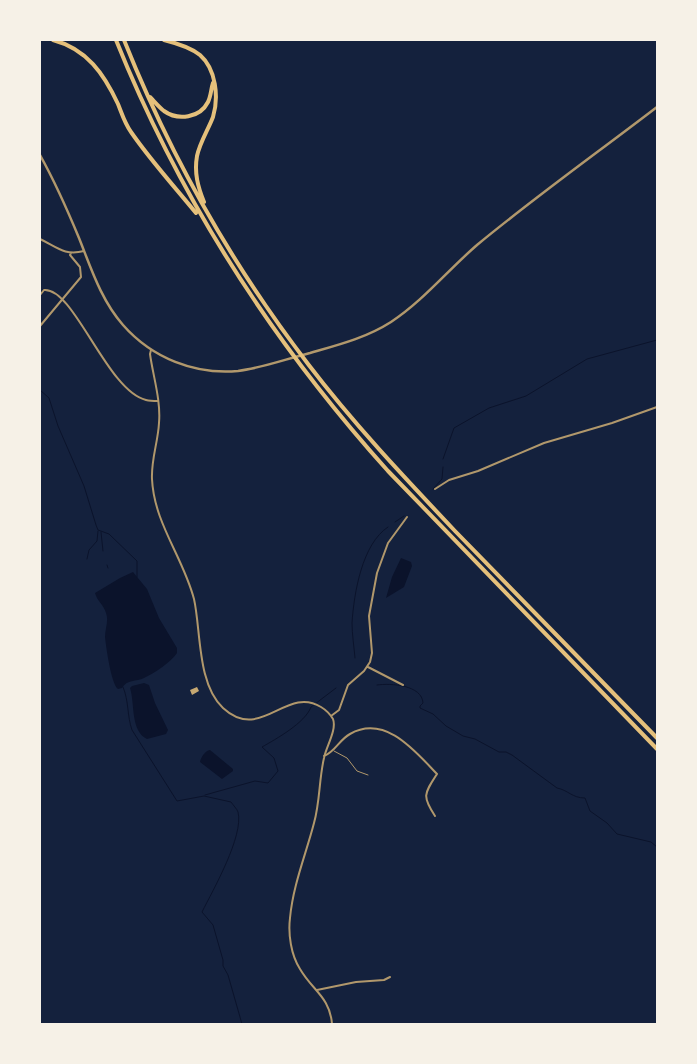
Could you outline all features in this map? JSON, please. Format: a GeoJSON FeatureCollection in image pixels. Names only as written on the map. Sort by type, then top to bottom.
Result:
{"type":"FeatureCollection","features":[{"type":"Feature","properties":{"kind":"highway"},"geometry":{"type":"LineString","coordinates":[[53,40],[81,52],[96,66],[110,87],[133,136],[202,220]]}},
{"type":"Feature","properties":{"kind":"highway"},"geometry":{"type":"LineString","coordinates":[[116,40],[157,133],[202,220],[264,316],[302,368],[356,436],[481,569],[657,749]]}},
{"type":"Feature","properties":{"kind":"highway"},"geometry":{"type":"LineString","coordinates":[[164,40],[200,55],[206,62],[214,81],[215,108],[198,150],[196,162],[197,180],[208,214]]}},
{"type":"Feature","properties":{"kind":"highway"},"geometry":{"type":"LineString","coordinates":[[124,42],[183,168],[208,214],[235,259],[307,364],[392,464],[657,738]]}},
{"type":"Feature","properties":{"kind":"highway"},"geometry":{"type":"LineString","coordinates":[[147,94],[169,114],[189,116],[204,108],[210,97],[214,81]]}},
{"type":"Feature","properties":{"kind":"street"},"geometry":{"type":"LineString","coordinates":[[40,155],[63,200],[98,288],[113,313],[124,326],[151,350],[177,363],[206,370],[239,370],[339,345],[371,333],[391,322],[482,241],[539,195],[657,107]]}},
{"type":"Feature","properties":{"kind":"street"},"geometry":{"type":"LineString","coordinates":[[40,239],[60,250],[70,253],[84,251]]}},
{"type":"Feature","properties":{"kind":"street"},"geometry":{"type":"LineString","coordinates":[[40,326],[81,277],[80,267],[70,256],[70,253]]}},
{"type":"Feature","properties":{"kind":"street"},"geometry":{"type":"LineString","coordinates":[[40,295],[44,290],[50,290],[62,298],[78,318],[110,368],[122,383],[145,400],[158,401]]}},
{"type":"Feature","properties":{"kind":"street"},"geometry":{"type":"LineString","coordinates":[[151,350],[160,423],[152,464],[152,480],[164,529],[193,597],[204,667],[212,692],[220,705],[238,717],[251,719],[264,717],[300,701],[317,705],[332,716],[334,723],[324,756],[316,814],[304,854],[289,922],[291,943],[296,963],[330,1010],[332,1024]]}},
{"type":"Feature","properties":{"kind":"street"},"geometry":{"type":"LineString","coordinates":[[436,489],[449,480],[478,471],[544,443],[657,407]]}},
{"type":"Feature","properties":{"kind":"street"},"geometry":{"type":"LineString","coordinates":[[332,716],[339,710],[348,686],[368,667],[372,653],[369,616],[377,574],[392,536],[407,517]]}},
{"type":"Feature","properties":{"kind":"street"},"geometry":{"type":"LineString","coordinates":[[368,667],[403,685]]}},
{"type":"Feature","properties":{"kind":"street"},"geometry":{"type":"LineString","coordinates":[[324,756],[333,751],[347,736],[360,730],[384,731],[396,736],[412,749],[436,774],[426,792],[425,798],[427,805],[435,816]]}},
{"type":"Feature","properties":{"kind":"street"},"geometry":{"type":"LineString","coordinates":[[317,990],[356,982],[384,980],[390,977]]}},
{"type":"Feature","properties":{"kind":"lane"},"geometry":{"type":"LineString","coordinates":[[333,751],[347,758],[357,771],[368,775]]}},
{"type":"Feature","properties":{"kind":"water"},"geometry":{"type":"Polygon","coordinates":[[[401,558],[411,562],[412,566],[404,587],[386,598],[392,577],[401,558]]]}},
{"type":"Feature","properties":{"kind":"water"},"geometry":{"type":"Polygon","coordinates":[[[133,572],[147,589],[159,618],[177,648],[177,653],[167,664],[153,673],[129,682],[118,689],[115,686],[111,673],[106,648],[107,616],[95,593],[133,572]]]}},
{"type":"Feature","properties":{"kind":"water"},"geometry":{"type":"Polygon","coordinates":[[[144,683],[149,685],[168,730],[166,734],[147,739],[138,730],[135,723],[130,688],[144,683]]]}},
{"type":"Feature","properties":{"kind":"water"},"geometry":{"type":"Polygon","coordinates":[[[210,750],[233,769],[222,779],[200,762],[204,754],[210,750]]]}},
{"type":"Feature","properties":{"kind":"building"},"geometry":{"type":"Polygon","coordinates":[[[197,687],[199,691],[192,695],[190,690],[197,687]]]}},
{"type":"Feature","properties":{"kind":"waterway"},"geometry":{"type":"LineString","coordinates":[[443,459],[454,428],[489,408],[526,396],[587,359],[657,340]]}},
{"type":"Feature","properties":{"kind":"waterway"},"geometry":{"type":"LineString","coordinates":[[40,390],[49,398],[58,426],[84,486],[98,530],[109,534],[137,561],[137,577]]}},
{"type":"Feature","properties":{"kind":"waterway"},"geometry":{"type":"LineString","coordinates":[[433,489],[442,479],[443,467]]}},
{"type":"Feature","properties":{"kind":"waterway"},"geometry":{"type":"LineString","coordinates":[[395,522],[404,516]]}},
{"type":"Feature","properties":{"kind":"waterway"},"geometry":{"type":"LineString","coordinates":[[355,658],[352,623],[357,584],[372,545],[388,527]]}},
{"type":"Feature","properties":{"kind":"waterway"},"geometry":{"type":"LineString","coordinates":[[87,559],[89,550],[97,541],[98,531]]}},
{"type":"Feature","properties":{"kind":"waterway"},"geometry":{"type":"LineString","coordinates":[[101,532],[103,551]]}},
{"type":"Feature","properties":{"kind":"waterway"},"geometry":{"type":"LineString","coordinates":[[377,685],[390,684],[412,689],[421,697],[423,703],[420,708],[433,714],[446,726],[499,752],[506,752],[512,755],[557,788],[577,797],[585,798],[590,811],[607,823],[617,834],[651,842],[657,847]]}},
{"type":"Feature","properties":{"kind":"waterway"},"geometry":{"type":"LineString","coordinates":[[123,687],[132,730],[177,801],[204,796],[231,802],[238,812],[239,822],[232,848],[202,912],[213,925],[223,966],[228,975],[242,1024]]}},
{"type":"Feature","properties":{"kind":"waterway"},"geometry":{"type":"LineString","coordinates":[[205,795],[255,781],[268,783],[278,771],[274,758],[262,747],[297,725],[311,707],[336,688]]}}]}
